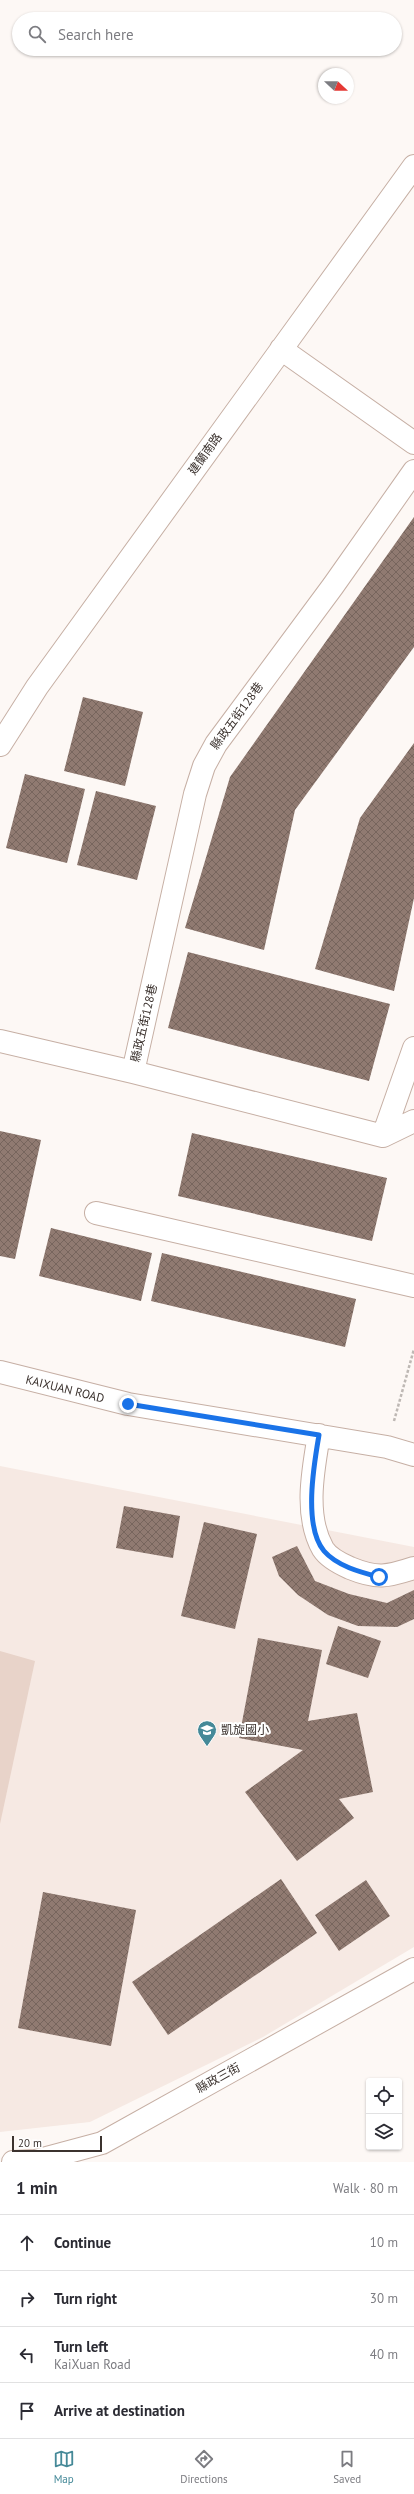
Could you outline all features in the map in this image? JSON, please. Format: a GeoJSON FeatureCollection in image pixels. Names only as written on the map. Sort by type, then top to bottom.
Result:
{"type":"FeatureCollection","features":[{"type":"Feature","properties":{"kind":"street","name":"建蘭南路"},"geometry":{"type":"LineString","coordinates":[[0,746],[38,687],[414,166]]}},
{"type":"Feature","properties":{"kind":"street"},"geometry":{"type":"LineString","coordinates":[[281,349],[414,442]]}},
{"type":"Feature","properties":{"kind":"street","name":"縣政五街128巷"},"geometry":{"type":"LineString","coordinates":[[133,1072],[193,802],[204,766],[216,744],[333,586],[414,472]]}},
{"type":"Feature","properties":{"kind":"street"},"geometry":{"type":"LineString","coordinates":[[0,1041],[133,1072],[383,1136],[414,1121]]}},
{"type":"Feature","properties":{"kind":"street"},"geometry":{"type":"LineString","coordinates":[[383,1136],[414,1048]]}},
{"type":"Feature","properties":{"kind":"street"},"geometry":{"type":"LineString","coordinates":[[96,1213],[414,1286]]}},
{"type":"Feature","properties":{"kind":"street","name":"KAIXUAN ROAD"},"geometry":{"type":"LineString","coordinates":[[0,1372],[128,1404],[319,1435],[387,1447],[414,1454]]}},
{"type":"Feature","properties":{"kind":"street"},"geometry":{"type":"LineString","coordinates":[[319,1435],[312,1478],[313,1515],[316,1532],[323,1550],[339,1563],[379,1577],[414,1568]]}},
{"type":"Feature","properties":{"kind":"street","name":"縣政三街"},"geometry":{"type":"LineString","coordinates":[[13,2162],[35,2161],[102,2143],[414,1969]]}},
{"type":"Feature","properties":{"kind":"path"},"geometry":{"type":"LineString","coordinates":[[387,1447],[414,1349]]}},
{"type":"Feature","properties":{"kind":"shaded area","name":"凱旋國小"},"geometry":{"type":"Polygon","coordinates":[[[0,1466],[414,1547],[414,1947],[263,2037],[90,2122],[0,2132],[0,1466]]]}},
{"type":"Feature","properties":{"kind":"shaded area"},"geometry":{"type":"Polygon","coordinates":[[[0,1651],[35,1661],[0,1824],[0,1651]]]}},
{"type":"Feature","properties":{"kind":"building"},"geometry":{"type":"Polygon","coordinates":[[[414,517],[414,647],[295,810],[264,950],[185,928],[230,777],[414,517]]]}},
{"type":"Feature","properties":{"kind":"building"},"geometry":{"type":"Polygon","coordinates":[[[83,697],[143,712],[125,786],[64,771],[83,697]]]}},
{"type":"Feature","properties":{"kind":"building"},"geometry":{"type":"Polygon","coordinates":[[[414,743],[414,898],[394,991],[315,969],[360,818],[414,743]]]}},
{"type":"Feature","properties":{"kind":"building"},"geometry":{"type":"Polygon","coordinates":[[[25,774],[85,789],[67,863],[6,848],[25,774]]]}},
{"type":"Feature","properties":{"kind":"building"},"geometry":{"type":"Polygon","coordinates":[[[96,791],[156,806],[137,880],[77,865],[96,791]]]}},
{"type":"Feature","properties":{"kind":"building"},"geometry":{"type":"Polygon","coordinates":[[[188,952],[390,1004],[369,1081],[168,1028],[188,952]]]}},
{"type":"Feature","properties":{"kind":"building"},"geometry":{"type":"Polygon","coordinates":[[[0,1131],[41,1140],[15,1259],[0,1256],[0,1131]]]}},
{"type":"Feature","properties":{"kind":"building"},"geometry":{"type":"Polygon","coordinates":[[[192,1133],[387,1178],[372,1241],[178,1196],[192,1133]]]}},
{"type":"Feature","properties":{"kind":"building"},"geometry":{"type":"Polygon","coordinates":[[[51,1228],[152,1253],[141,1301],[39,1276],[51,1228]]]}},
{"type":"Feature","properties":{"kind":"building"},"geometry":{"type":"Polygon","coordinates":[[[162,1253],[356,1299],[345,1347],[151,1301],[162,1253]]]}},
{"type":"Feature","properties":{"kind":"building"},"geometry":{"type":"Polygon","coordinates":[[[124,1506],[180,1516],[173,1558],[116,1548],[124,1506]]]}},
{"type":"Feature","properties":{"kind":"building"},"geometry":{"type":"Polygon","coordinates":[[[204,1522],[257,1534],[235,1629],[181,1616],[204,1522]]]}},
{"type":"Feature","properties":{"kind":"building"},"geometry":{"type":"Polygon","coordinates":[[[297,1546],[315,1581],[349,1594],[387,1603],[414,1590],[414,1619],[397,1627],[358,1626],[328,1615],[298,1595],[279,1576],[272,1557],[297,1546]]]}},
{"type":"Feature","properties":{"kind":"building"},"geometry":{"type":"Polygon","coordinates":[[[338,1626],[381,1641],[368,1678],[326,1664],[338,1626]]]}},
{"type":"Feature","properties":{"kind":"building"},"geometry":{"type":"Polygon","coordinates":[[[258,1638],[322,1650],[308,1721],[357,1713],[373,1792],[339,1799],[354,1818],[297,1861],[245,1792],[303,1750],[239,1738],[258,1638]]]}},
{"type":"Feature","properties":{"kind":"building"},"geometry":{"type":"Polygon","coordinates":[[[281,1879],[317,1933],[168,2035],[132,1982],[281,1879]]]}},
{"type":"Feature","properties":{"kind":"building"},"geometry":{"type":"Polygon","coordinates":[[[366,1880],[390,1916],[339,1951],[315,1915],[366,1880]]]}},
{"type":"Feature","properties":{"kind":"building"},"geometry":{"type":"Polygon","coordinates":[[[43,1892],[136,1910],[111,2046],[18,2028],[43,1892]]]}},
{"type":"Feature","properties":{"kind":"place","name":"凱旋國小"},"geometry":{"type":"Point","coordinates":[207,1747]}},
{"type":"Feature","properties":{"kind":"route"},"geometry":{"type":"LineString","coordinates":[[128,1404],[319,1435],[312,1478],[313,1515],[316,1532],[323,1550],[339,1563],[360,1572],[379,1577]]}}]}
